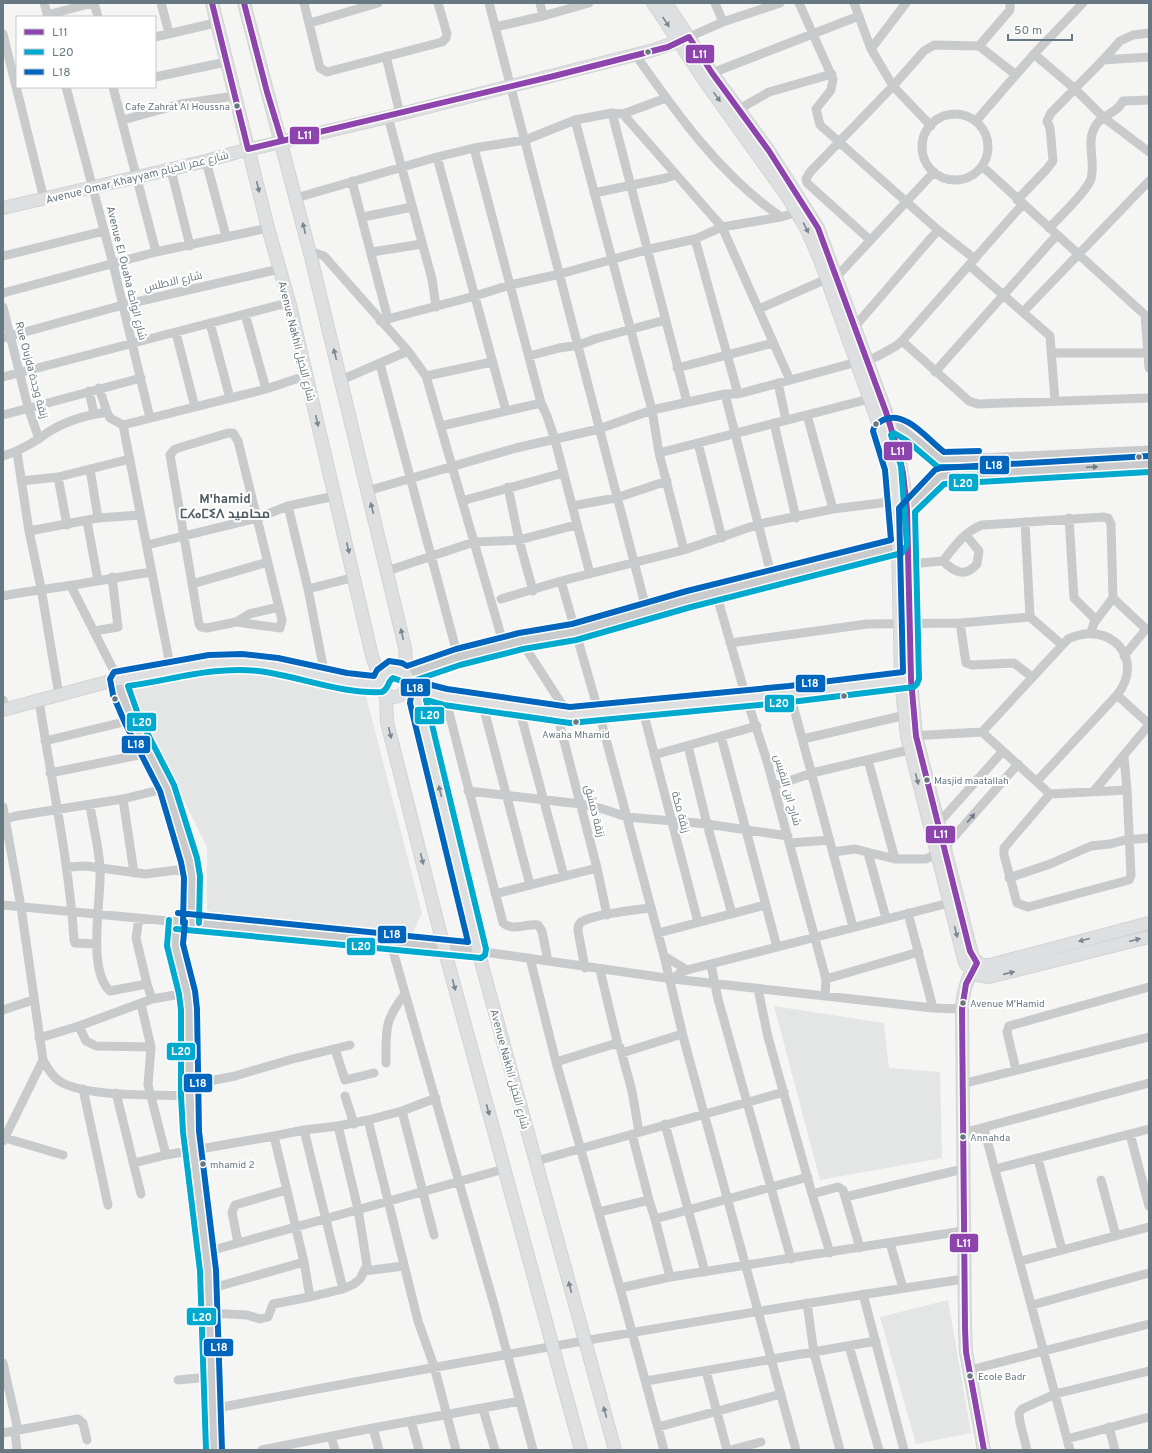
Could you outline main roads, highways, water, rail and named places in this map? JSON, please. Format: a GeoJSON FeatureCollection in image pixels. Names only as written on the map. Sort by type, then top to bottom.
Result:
{"type":"FeatureCollection","features":[{"type":"Feature","properties":{"kind":"place","name":"Cafe Zahrat Al Houssna"},"geometry":{"type":"Point","coordinates":[237,106]}},
{"type":"Feature","properties":{"kind":"place","name":"Awaha Mhamid"},"geometry":{"type":"Point","coordinates":[576,722]}},
{"type":"Feature","properties":{"kind":"place","name":"Masjid maatallah"},"geometry":{"type":"Point","coordinates":[927,780]}},
{"type":"Feature","properties":{"kind":"place","name":"Avenue M'Hamid"},"geometry":{"type":"Point","coordinates":[963,1003]}},
{"type":"Feature","properties":{"kind":"place","name":"Annahda"},"geometry":{"type":"Point","coordinates":[963,1137]}},
{"type":"Feature","properties":{"kind":"place","name":"mhamid 2"},"geometry":{"type":"Point","coordinates":[203,1164]}},
{"type":"Feature","properties":{"kind":"place","name":"Ecole Badr"},"geometry":{"type":"Point","coordinates":[970,1376]}},
{"type":"Feature","properties":{"kind":"district","name":"M'hamid ⵎⵃⴰⵎⵉⴷ محاميد"},"geometry":{"type":"Point","coordinates":[225,506]}}]}
